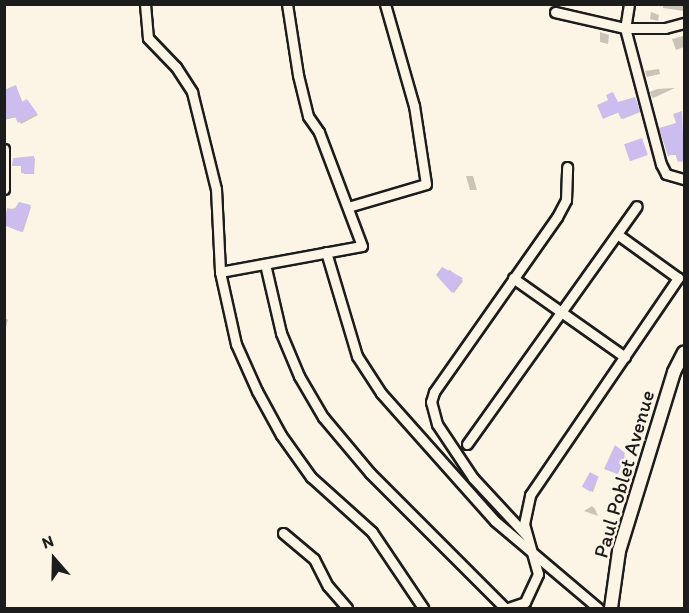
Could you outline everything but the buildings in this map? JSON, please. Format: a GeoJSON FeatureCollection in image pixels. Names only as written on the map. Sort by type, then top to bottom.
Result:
{"type":"FeatureCollection","features":[{"type":"Feature","properties":{"kind":"main road","name":"Paul Poblet Avenue"},"geometry":{"type":"LineString","coordinates":[[611,609],[619,551],[674,372],[684,352]]}},
{"type":"Feature","properties":{"kind":"street"},"geometry":{"type":"LineString","coordinates":[[145,4],[148,38],[176,67],[192,92],[216,189],[220,272],[236,344],[281,435],[311,477],[372,532],[423,609]]}},
{"type":"Feature","properties":{"kind":"street"},"geometry":{"type":"LineString","coordinates":[[220,272],[362,246],[319,132],[308,116],[297,75],[287,4]]}},
{"type":"Feature","properties":{"kind":"street"},"geometry":{"type":"LineString","coordinates":[[348,207],[426,183],[414,106],[385,4]]}},
{"type":"Feature","properties":{"kind":"street"},"geometry":{"type":"LineString","coordinates":[[629,4],[625,28],[661,164],[666,174],[684,179]]}},
{"type":"Feature","properties":{"kind":"street"},"geometry":{"type":"LineString","coordinates":[[555,12],[625,28],[665,28],[684,23]]}},
{"type":"Feature","properties":{"kind":"street"},"geometry":{"type":"LineString","coordinates":[[4,149],[4,189]]}},
{"type":"Feature","properties":{"kind":"street"},"geometry":{"type":"LineString","coordinates":[[526,536],[473,478],[437,424],[431,402],[434,392],[566,200],[567,167]]}},
{"type":"Feature","properties":{"kind":"street"},"geometry":{"type":"LineString","coordinates":[[467,444],[637,206]]}},
{"type":"Feature","properties":{"kind":"street"},"geometry":{"type":"LineString","coordinates":[[265,264],[281,333],[299,376],[323,417],[370,473],[507,609],[525,602],[533,591],[538,574],[535,556],[526,536],[524,524],[530,495],[678,278],[617,234]]}},
{"type":"Feature","properties":{"kind":"street"},"geometry":{"type":"LineString","coordinates":[[326,252],[353,345],[381,393],[495,521],[535,556],[588,596],[598,609]]}},
{"type":"Feature","properties":{"kind":"street"},"geometry":{"type":"LineString","coordinates":[[513,278],[625,357]]}},
{"type":"Feature","properties":{"kind":"street"},"geometry":{"type":"LineString","coordinates":[[283,533],[314,559],[328,586],[347,609]]}}]}
